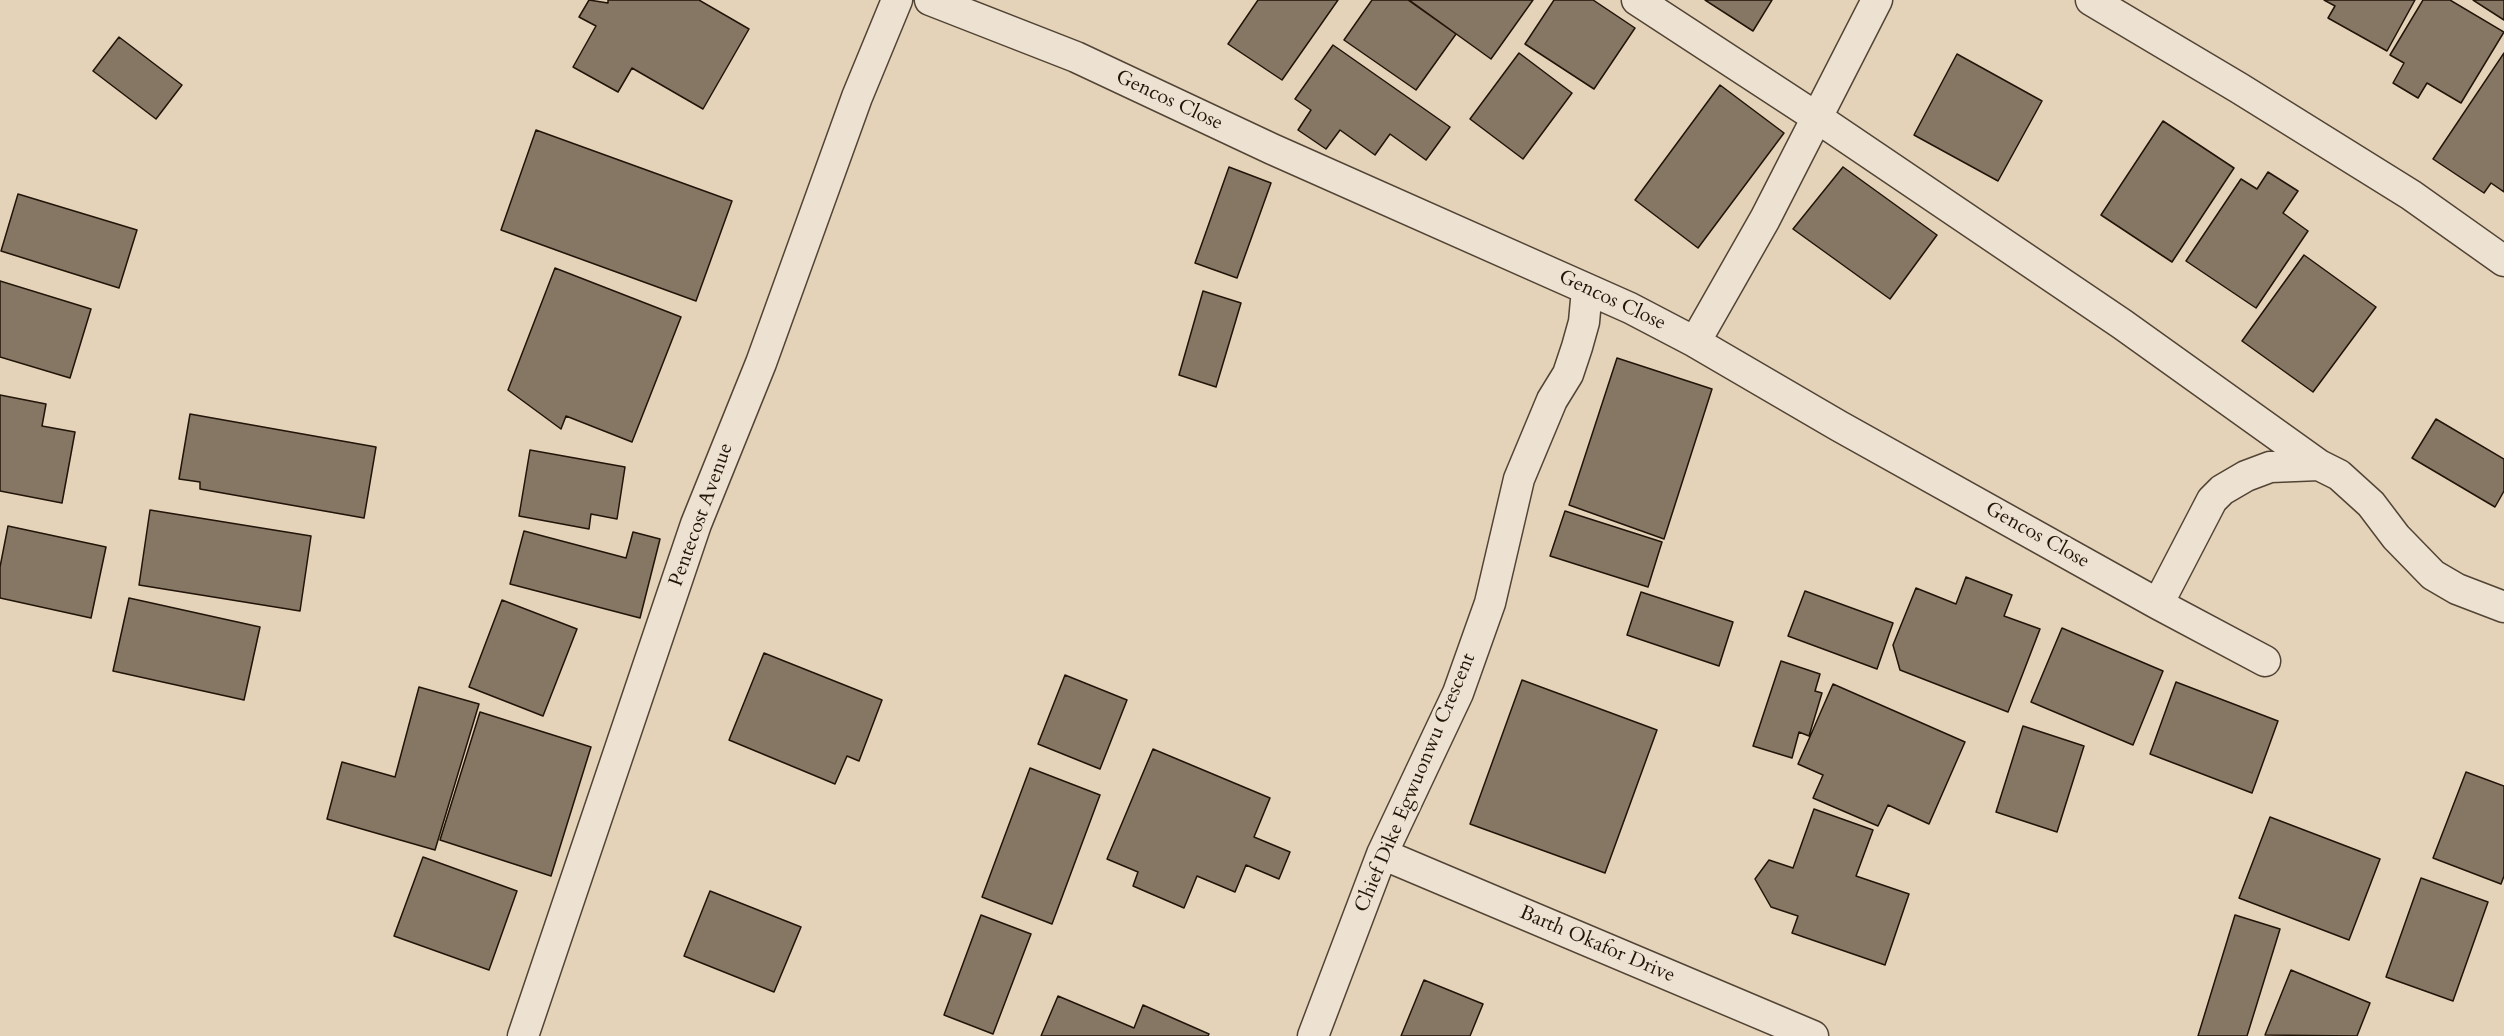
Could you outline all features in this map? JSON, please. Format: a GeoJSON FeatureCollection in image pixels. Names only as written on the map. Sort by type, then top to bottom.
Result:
{"type":"FeatureCollection","features":[{"type":"Feature","properties":{"kind":"street","name":"Pentecost Avenue"},"geometry":{"type":"LineString","coordinates":[[523,1036],[696,524],[761,363],[857,97],[897,0]]}},
{"type":"Feature","properties":{"kind":"street","name":"Gencos Close"},"geometry":{"type":"LineString","coordinates":[[930,0],[1076,57],[1272,149],[1587,289],[1695,342],[1839,426],[2265,661]]}},
{"type":"Feature","properties":{"kind":"street"},"geometry":{"type":"LineString","coordinates":[[1637,0],[1816,117],[2122,324],[2319,465],[2339,475],[2354,487],[2433,575],[2457,589],[2504,607]]}},
{"type":"Feature","properties":{"kind":"street"},"geometry":{"type":"LineString","coordinates":[[1695,342],[1765,219],[1877,0]]}},
{"type":"Feature","properties":{"kind":"street"},"geometry":{"type":"LineString","coordinates":[[2091,0],[2239,88],[2411,195],[2504,261]]}},
{"type":"Feature","properties":{"kind":"street","name":"Chief Dike Egwuonwu Crescent"},"geometry":{"type":"LineString","coordinates":[[1313,1036],[1382,854],[1458,693],[1490,603],[1519,479],[1552,400],[1568,374],[1577,346],[1584,322],[1587,289]]}},
{"type":"Feature","properties":{"kind":"street"},"geometry":{"type":"LineString","coordinates":[[2158,604],[2204,513],[2222,490],[2246,476],[2270,467],[2319,465]]}},
{"type":"Feature","properties":{"kind":"street","name":"Barth Okafor Drive"},"geometry":{"type":"LineString","coordinates":[[1382,854],[1812,1036]]}},
{"type":"Feature","properties":{"kind":"building"},"geometry":{"type":"Polygon","coordinates":[[[589,0],[608,3],[608,0],[699,0],[749,29],[703,109],[632,68],[618,92],[573,67],[596,26],[579,17],[589,0]]]}},
{"type":"Feature","properties":{"kind":"building"},"geometry":{"type":"Polygon","coordinates":[[[1258,0],[1338,0],[1282,80],[1228,44],[1258,0]]]}},
{"type":"Feature","properties":{"kind":"building"},"geometry":{"type":"Polygon","coordinates":[[[1372,0],[1408,0],[1456,34],[1416,90],[1344,40],[1372,0]]]}},
{"type":"Feature","properties":{"kind":"building"},"geometry":{"type":"Polygon","coordinates":[[[1409,0],[1533,0],[1491,59],[1409,0]]]}},
{"type":"Feature","properties":{"kind":"building"},"geometry":{"type":"Polygon","coordinates":[[[1554,0],[1593,0],[1635,28],[1594,89],[1525,44],[1554,0]]]}},
{"type":"Feature","properties":{"kind":"building"},"geometry":{"type":"Polygon","coordinates":[[[1705,0],[1772,0],[1753,31],[1705,0]]]}},
{"type":"Feature","properties":{"kind":"building"},"geometry":{"type":"Polygon","coordinates":[[[2324,0],[2415,0],[2387,51],[2328,18],[2335,6],[2324,0]]]}},
{"type":"Feature","properties":{"kind":"building"},"geometry":{"type":"Polygon","coordinates":[[[2423,0],[2450,0],[2504,32],[2461,103],[2427,83],[2418,98],[2393,83],[2404,63],[2390,55],[2423,0]]]}},
{"type":"Feature","properties":{"kind":"building"},"geometry":{"type":"Polygon","coordinates":[[[2473,0],[2504,0],[2504,20],[2473,0]]]}},
{"type":"Feature","properties":{"kind":"building"},"geometry":{"type":"Polygon","coordinates":[[[119,37],[182,85],[156,119],[93,71],[119,37]]]}},
{"type":"Feature","properties":{"kind":"building"},"geometry":{"type":"Polygon","coordinates":[[[1333,45],[1450,127],[1426,160],[1390,134],[1375,155],[1340,130],[1326,149],[1298,130],[1311,110],[1295,99],[1333,45]]]}},
{"type":"Feature","properties":{"kind":"building"},"geometry":{"type":"Polygon","coordinates":[[[1519,53],[1572,93],[1523,159],[1470,119],[1519,53]]]}},
{"type":"Feature","properties":{"kind":"building"},"geometry":{"type":"Polygon","coordinates":[[[2504,53],[2504,192],[2491,183],[2484,193],[2433,159],[2504,53]]]}},
{"type":"Feature","properties":{"kind":"building"},"geometry":{"type":"Polygon","coordinates":[[[1957,54],[2042,101],[1998,181],[1914,135],[1957,54]]]}},
{"type":"Feature","properties":{"kind":"building"},"geometry":{"type":"Polygon","coordinates":[[[1720,85],[1784,133],[1698,248],[1635,200],[1720,85]]]}},
{"type":"Feature","properties":{"kind":"building"},"geometry":{"type":"Polygon","coordinates":[[[2163,121],[2234,168],[2172,262],[2101,215],[2163,121]]]}},
{"type":"Feature","properties":{"kind":"building"},"geometry":{"type":"Polygon","coordinates":[[[536,130],[732,201],[696,301],[501,230],[536,130]]]}},
{"type":"Feature","properties":{"kind":"building"},"geometry":{"type":"Polygon","coordinates":[[[1229,167],[1271,183],[1237,278],[1195,263],[1229,167]]]}},
{"type":"Feature","properties":{"kind":"building"},"geometry":{"type":"Polygon","coordinates":[[[1843,167],[1937,235],[1890,299],[1793,229],[1843,167]]]}},
{"type":"Feature","properties":{"kind":"building"},"geometry":{"type":"Polygon","coordinates":[[[2268,172],[2298,191],[2283,213],[2308,231],[2256,308],[2186,261],[2241,179],[2257,189],[2268,172]]]}},
{"type":"Feature","properties":{"kind":"building"},"geometry":{"type":"Polygon","coordinates":[[[18,194],[137,230],[119,288],[1,251],[18,194]]]}},
{"type":"Feature","properties":{"kind":"building"},"geometry":{"type":"Polygon","coordinates":[[[2304,255],[2376,307],[2313,392],[2242,341],[2304,255]]]}},
{"type":"Feature","properties":{"kind":"building"},"geometry":{"type":"Polygon","coordinates":[[[555,268],[681,317],[632,442],[566,416],[561,429],[508,390],[555,268]]]}},
{"type":"Feature","properties":{"kind":"building"},"geometry":{"type":"Polygon","coordinates":[[[0,281],[91,309],[70,378],[0,357],[0,281]]]}},
{"type":"Feature","properties":{"kind":"building"},"geometry":{"type":"Polygon","coordinates":[[[1203,291],[1241,303],[1216,387],[1179,375],[1203,291]]]}},
{"type":"Feature","properties":{"kind":"building"},"geometry":{"type":"Polygon","coordinates":[[[1617,358],[1712,389],[1664,539],[1569,505],[1617,358]]]}},
{"type":"Feature","properties":{"kind":"building"},"geometry":{"type":"Polygon","coordinates":[[[0,395],[46,404],[42,426],[75,432],[62,503],[0,491],[0,395]]]}},
{"type":"Feature","properties":{"kind":"building"},"geometry":{"type":"Polygon","coordinates":[[[190,414],[376,447],[364,518],[200,489],[200,482],[179,479],[190,414]]]}},
{"type":"Feature","properties":{"kind":"building"},"geometry":{"type":"Polygon","coordinates":[[[2436,419],[2504,459],[2504,491],[2495,507],[2412,458],[2436,419]]]}},
{"type":"Feature","properties":{"kind":"building"},"geometry":{"type":"Polygon","coordinates":[[[530,450],[625,467],[617,519],[591,514],[589,529],[519,516],[530,450]]]}},
{"type":"Feature","properties":{"kind":"building"},"geometry":{"type":"Polygon","coordinates":[[[150,510],[311,536],[300,611],[139,585],[150,510]]]}},
{"type":"Feature","properties":{"kind":"building"},"geometry":{"type":"Polygon","coordinates":[[[1565,511],[1662,542],[1648,587],[1550,556],[1565,511]]]}},
{"type":"Feature","properties":{"kind":"building"},"geometry":{"type":"Polygon","coordinates":[[[8,526],[106,547],[91,618],[0,598],[0,567],[8,526]]]}},
{"type":"Feature","properties":{"kind":"building"},"geometry":{"type":"Polygon","coordinates":[[[524,531],[626,558],[633,532],[660,539],[640,618],[510,584],[524,531]]]}},
{"type":"Feature","properties":{"kind":"building"},"geometry":{"type":"Polygon","coordinates":[[[1966,577],[2012,595],[2004,616],[2040,629],[2008,712],[1900,670],[1893,645],[1916,588],[1956,604],[1966,577]]]}},
{"type":"Feature","properties":{"kind":"building"},"geometry":{"type":"Polygon","coordinates":[[[1805,591],[1893,623],[1877,669],[1788,636],[1805,591]]]}},
{"type":"Feature","properties":{"kind":"building"},"geometry":{"type":"Polygon","coordinates":[[[1641,592],[1733,622],[1719,666],[1627,635],[1641,592]]]}},
{"type":"Feature","properties":{"kind":"building"},"geometry":{"type":"Polygon","coordinates":[[[129,598],[260,627],[244,700],[113,671],[129,598]]]}},
{"type":"Feature","properties":{"kind":"building"},"geometry":{"type":"Polygon","coordinates":[[[502,600],[577,629],[543,716],[469,687],[502,600]]]}},
{"type":"Feature","properties":{"kind":"building"},"geometry":{"type":"Polygon","coordinates":[[[2062,628],[2163,671],[2133,745],[2031,702],[2062,628]]]}},
{"type":"Feature","properties":{"kind":"building"},"geometry":{"type":"Polygon","coordinates":[[[764,653],[882,700],[859,761],[847,756],[835,784],[729,740],[764,653]]]}},
{"type":"Feature","properties":{"kind":"building"},"geometry":{"type":"Polygon","coordinates":[[[1781,661],[1820,674],[1815,691],[1822,693],[1809,736],[1799,732],[1792,758],[1753,746],[1781,661]]]}},
{"type":"Feature","properties":{"kind":"building"},"geometry":{"type":"Polygon","coordinates":[[[1065,675],[1127,700],[1100,769],[1038,744],[1065,675]]]}},
{"type":"Feature","properties":{"kind":"building"},"geometry":{"type":"Polygon","coordinates":[[[1522,680],[1657,730],[1605,873],[1470,824],[1522,680]]]}},
{"type":"Feature","properties":{"kind":"building"},"geometry":{"type":"Polygon","coordinates":[[[2176,682],[2278,721],[2252,793],[2150,754],[2176,682]]]}},
{"type":"Feature","properties":{"kind":"building"},"geometry":{"type":"Polygon","coordinates":[[[1833,684],[1965,742],[1929,824],[1888,805],[1878,826],[1813,798],[1823,775],[1798,764],[1833,684]]]}},
{"type":"Feature","properties":{"kind":"building"},"geometry":{"type":"Polygon","coordinates":[[[419,687],[479,704],[435,850],[327,819],[342,762],[395,777],[419,687]]]}},
{"type":"Feature","properties":{"kind":"building"},"geometry":{"type":"Polygon","coordinates":[[[480,712],[591,747],[551,876],[440,840],[480,712]]]}},
{"type":"Feature","properties":{"kind":"building"},"geometry":{"type":"Polygon","coordinates":[[[2023,726],[2084,746],[2057,832],[1996,812],[2023,726]]]}},
{"type":"Feature","properties":{"kind":"building"},"geometry":{"type":"Polygon","coordinates":[[[1153,749],[1270,798],[1254,837],[1290,852],[1279,879],[1246,865],[1235,892],[1197,876],[1184,908],[1133,886],[1138,872],[1107,859],[1153,749]]]}},
{"type":"Feature","properties":{"kind":"building"},"geometry":{"type":"Polygon","coordinates":[[[1030,768],[1100,795],[1052,924],[982,897],[1030,768]]]}},
{"type":"Feature","properties":{"kind":"building"},"geometry":{"type":"Polygon","coordinates":[[[2466,772],[2504,786],[2504,876],[2501,884],[2433,858],[2466,772]]]}},
{"type":"Feature","properties":{"kind":"building"},"geometry":{"type":"Polygon","coordinates":[[[1814,809],[1873,830],[1856,876],[1909,894],[1885,965],[1792,933],[1798,916],[1771,907],[1755,879],[1769,860],[1793,868],[1814,809]]]}},
{"type":"Feature","properties":{"kind":"building"},"geometry":{"type":"Polygon","coordinates":[[[2270,817],[2380,859],[2349,940],[2239,898],[2270,817]]]}},
{"type":"Feature","properties":{"kind":"building"},"geometry":{"type":"Polygon","coordinates":[[[423,857],[517,891],[489,970],[394,936],[423,857]]]}},
{"type":"Feature","properties":{"kind":"building"},"geometry":{"type":"Polygon","coordinates":[[[2421,878],[2488,902],[2453,1001],[2386,977],[2421,878]]]}},
{"type":"Feature","properties":{"kind":"building"},"geometry":{"type":"Polygon","coordinates":[[[710,891],[801,927],[774,992],[684,956],[710,891]]]}},
{"type":"Feature","properties":{"kind":"building"},"geometry":{"type":"Polygon","coordinates":[[[981,915],[1031,934],[993,1034],[944,1015],[981,915]]]}},
{"type":"Feature","properties":{"kind":"building"},"geometry":{"type":"Polygon","coordinates":[[[2235,915],[2280,929],[2247,1036],[2198,1036],[2235,915]]]}},
{"type":"Feature","properties":{"kind":"building"},"geometry":{"type":"Polygon","coordinates":[[[2291,970],[2370,1003],[2357,1036],[2265,1035],[2291,970]]]}},
{"type":"Feature","properties":{"kind":"building"},"geometry":{"type":"Polygon","coordinates":[[[1424,980],[1483,1004],[1470,1036],[1401,1036],[1424,980]]]}},
{"type":"Feature","properties":{"kind":"building"},"geometry":{"type":"Polygon","coordinates":[[[1058,996],[1134,1028],[1143,1005],[1209,1034],[1208,1036],[1041,1036],[1058,996]]]}}]}
